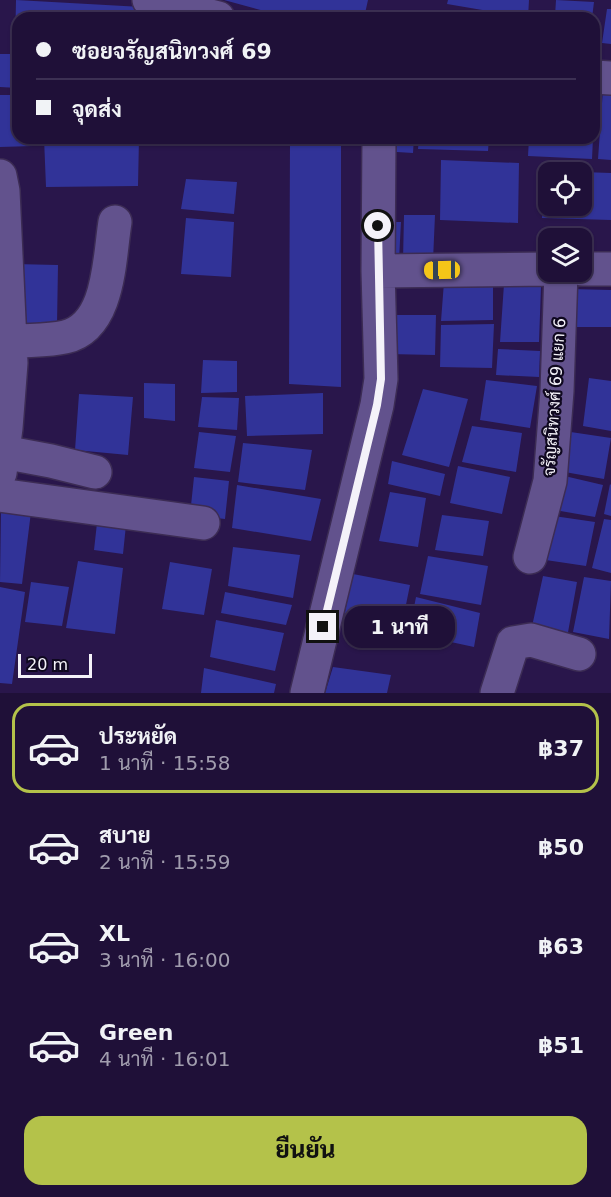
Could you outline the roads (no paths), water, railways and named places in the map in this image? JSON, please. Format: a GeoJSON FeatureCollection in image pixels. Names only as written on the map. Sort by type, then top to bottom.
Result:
{"type":"FeatureCollection","features":[{"type":"Feature","properties":{"kind":"street"},"geometry":{"type":"LineString","coordinates":[[149,0],[195,12]]}},
{"type":"Feature","properties":{"kind":"street"},"geometry":{"type":"LineString","coordinates":[[307,693],[377,405],[381,379],[378,271],[379,144]]}},
{"type":"Feature","properties":{"kind":"street"},"geometry":{"type":"LineString","coordinates":[[0,176],[3,190],[11,363],[1,462],[51,461],[95,472]]}},
{"type":"Feature","properties":{"kind":"street"},"geometry":{"type":"LineString","coordinates":[[10,342],[65,338],[81,332],[95,318],[104,294],[115,222]]}},
{"type":"Feature","properties":{"kind":"street"},"geometry":{"type":"LineString","coordinates":[[378,271],[538,269]]}},
{"type":"Feature","properties":{"kind":"street"},"geometry":{"type":"LineString","coordinates":[[592,269],[611,269]]}},
{"type":"Feature","properties":{"kind":"street","name":"จรัญสนิทวงศ์ 69 แยก 6"},"geometry":{"type":"LineString","coordinates":[[530,557],[550,481],[557,391],[561,282]]}},
{"type":"Feature","properties":{"kind":"street"},"geometry":{"type":"LineString","coordinates":[[0,495],[203,523]]}},
{"type":"Feature","properties":{"kind":"street"},"geometry":{"type":"LineString","coordinates":[[498,693],[513,643],[531,640],[579,654]]}}]}
